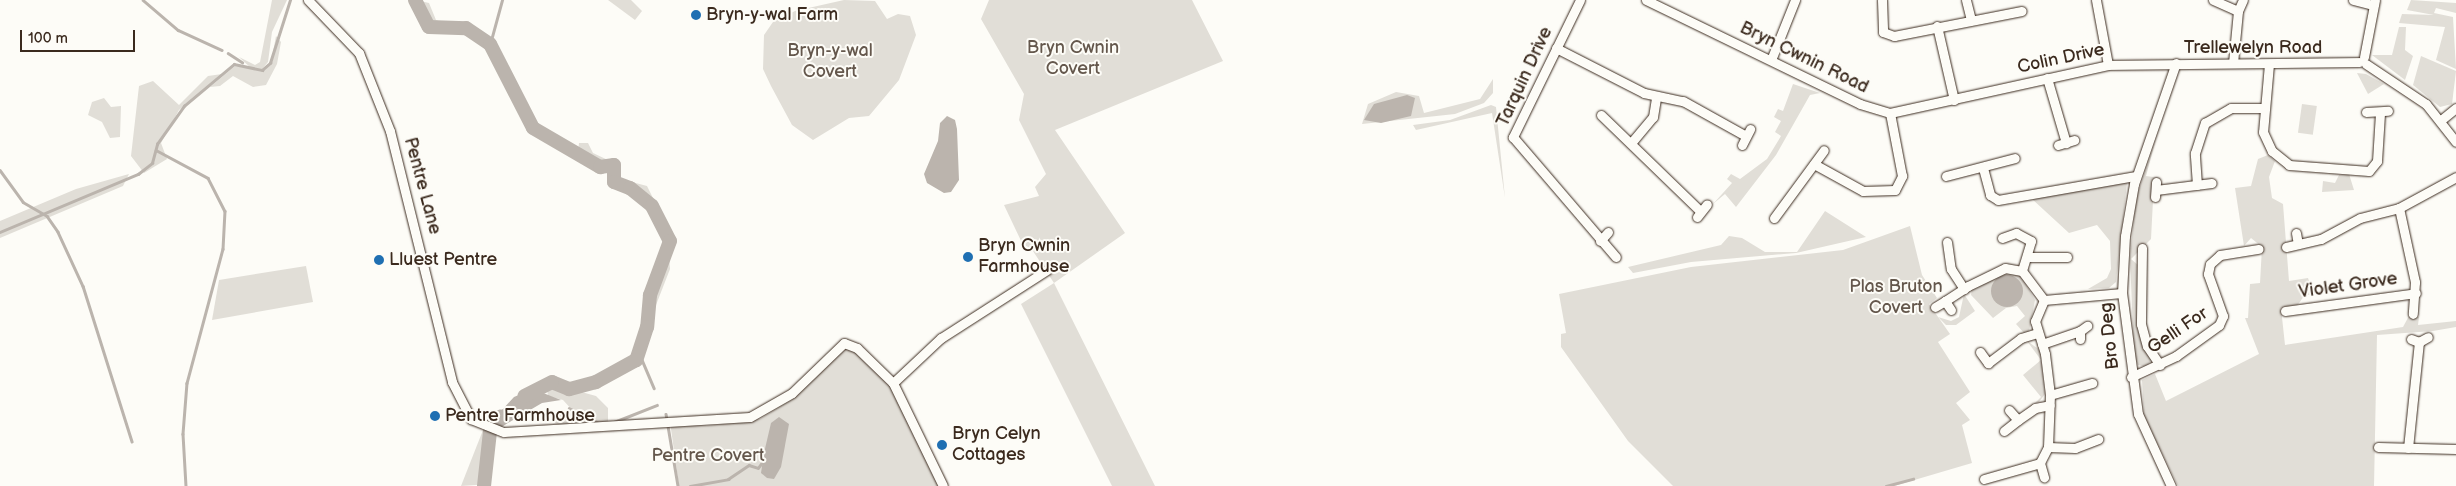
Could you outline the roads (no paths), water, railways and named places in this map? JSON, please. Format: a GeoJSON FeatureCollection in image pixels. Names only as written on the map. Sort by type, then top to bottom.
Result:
{"type":"FeatureCollection","features":[{"type":"Feature","properties":{"kind":"street","name":"Pentre Lane"},"geometry":{"type":"LineString","coordinates":[[308,0],[350,40],[368,73],[406,183],[455,393],[464,411],[488,428],[598,430],[666,420],[723,422],[765,411],[792,393],[844,343],[857,348],[893,383]]}},
{"type":"Feature","properties":{"kind":"street","name":"Tarquin Drive"},"geometry":{"type":"LineString","coordinates":[[1580,0],[1516,128],[1513,144],[1558,184],[1600,241]]}},
{"type":"Feature","properties":{"kind":"street","name":"Bryn Cwnin Road"},"geometry":{"type":"LineString","coordinates":[[1646,0],[1860,104],[1890,113],[1954,100]]}},
{"type":"Feature","properties":{"kind":"street"},"geometry":{"type":"LineString","coordinates":[[1771,60],[1795,0]]}},
{"type":"Feature","properties":{"kind":"street"},"geometry":{"type":"LineString","coordinates":[[1882,0],[1879,21],[1888,35],[2022,11]]}},
{"type":"Feature","properties":{"kind":"street"},"geometry":{"type":"LineString","coordinates":[[1966,0],[1971,20]]}},
{"type":"Feature","properties":{"kind":"street"},"geometry":{"type":"LineString","coordinates":[[2096,0],[2108,65]]}},
{"type":"Feature","properties":{"kind":"street"},"geometry":{"type":"LineString","coordinates":[[2214,0],[2238,11]]}},
{"type":"Feature","properties":{"kind":"street"},"geometry":{"type":"LineString","coordinates":[[2233,63],[2238,11],[2243,0]]}},
{"type":"Feature","properties":{"kind":"street"},"geometry":{"type":"LineString","coordinates":[[2353,0],[2374,3],[2363,61],[2419,99],[2441,120],[2456,142]]}},
{"type":"Feature","properties":{"kind":"street"},"geometry":{"type":"LineString","coordinates":[[1937,26],[1954,100]]}},
{"type":"Feature","properties":{"kind":"street"},"geometry":{"type":"LineString","coordinates":[[1556,48],[1656,97],[1683,100],[1746,137]]}},
{"type":"Feature","properties":{"kind":"street","name":"Trellewelyn Road"},"geometry":{"type":"LineString","coordinates":[[2136,176],[2176,63],[2268,64],[2363,61]]}},
{"type":"Feature","properties":{"kind":"street","name":"Colin Drive"},"geometry":{"type":"LineString","coordinates":[[1954,100],[2108,65],[2176,63]]}},
{"type":"Feature","properties":{"kind":"street"},"geometry":{"type":"LineString","coordinates":[[2268,64],[2263,108],[2263,132],[2279,159],[2299,168],[2373,169],[2384,112],[2366,112]]}},
{"type":"Feature","properties":{"kind":"street"},"geometry":{"type":"LineString","coordinates":[[2047,78],[2066,143]]}},
{"type":"Feature","properties":{"kind":"street"},"geometry":{"type":"LineString","coordinates":[[1631,144],[1652,117],[1656,97]]}},
{"type":"Feature","properties":{"kind":"street"},"geometry":{"type":"LineString","coordinates":[[2197,185],[2194,153],[2205,123],[2231,108],[2263,108]]}},
{"type":"Feature","properties":{"kind":"street"},"geometry":{"type":"LineString","coordinates":[[2441,120],[2456,108]]}},
{"type":"Feature","properties":{"kind":"street"},"geometry":{"type":"LineString","coordinates":[[1814,164],[1863,191],[1895,190],[1902,176],[1890,113]]}},
{"type":"Feature","properties":{"kind":"street"},"geometry":{"type":"LineString","coordinates":[[1601,115],[1698,214],[1707,204]]}},
{"type":"Feature","properties":{"kind":"street"},"geometry":{"type":"LineString","coordinates":[[1774,218],[1824,150]]}},
{"type":"Feature","properties":{"kind":"street"},"geometry":{"type":"LineString","coordinates":[[1945,177],[1983,168],[2009,158]]}},
{"type":"Feature","properties":{"kind":"street"},"geometry":{"type":"LineString","coordinates":[[1983,168],[1990,195],[1998,200],[2136,176]]}},
{"type":"Feature","properties":{"kind":"street"},"geometry":{"type":"LineString","coordinates":[[2332,169],[2332,180]]}},
{"type":"Feature","properties":{"kind":"street","name":"Bro Deg"},"geometry":{"type":"LineString","coordinates":[[2136,176],[2125,236],[2122,293],[2130,377],[2142,429],[2171,486]]}},
{"type":"Feature","properties":{"kind":"street"},"geometry":{"type":"LineString","coordinates":[[2286,247],[2321,239],[2360,218],[2399,208],[2456,176]]}},
{"type":"Feature","properties":{"kind":"street"},"geometry":{"type":"LineString","coordinates":[[2156,190],[2212,183]]}},
{"type":"Feature","properties":{"kind":"street"},"geometry":{"type":"LineString","coordinates":[[2399,208],[2416,292],[2413,314]]}},
{"type":"Feature","properties":{"kind":"street"},"geometry":{"type":"LineString","coordinates":[[1608,232],[1600,241],[1616,257]]}},
{"type":"Feature","properties":{"kind":"street"},"geometry":{"type":"LineString","coordinates":[[2002,238],[2016,233],[2028,238],[2032,243],[2030,257],[2022,271]]}},
{"type":"Feature","properties":{"kind":"street"},"geometry":{"type":"LineString","coordinates":[[2296,233],[2298,244]]}},
{"type":"Feature","properties":{"kind":"street"},"geometry":{"type":"LineString","coordinates":[[1947,242],[1950,269],[1964,289]]}},
{"type":"Feature","properties":{"kind":"street","name":"Gelli For"},"geometry":{"type":"LineString","coordinates":[[2130,377],[2160,365],[2223,319],[2208,274],[2210,264],[2220,255],[2252,246]]}},
{"type":"Feature","properties":{"kind":"street"},"geometry":{"type":"LineString","coordinates":[[2142,248],[2137,258],[2141,324],[2147,346],[2160,365]]}},
{"type":"Feature","properties":{"kind":"street"},"geometry":{"type":"LineString","coordinates":[[2030,257],[2067,257]]}},
{"type":"Feature","properties":{"kind":"street"},"geometry":{"type":"LineString","coordinates":[[943,486],[893,383],[948,333],[1047,270]]}},
{"type":"Feature","properties":{"kind":"street"},"geometry":{"type":"LineString","coordinates":[[1935,307],[1999,270],[2022,271]]}},
{"type":"Feature","properties":{"kind":"street"},"geometry":{"type":"LineString","coordinates":[[2022,271],[2044,300]]}},
{"type":"Feature","properties":{"kind":"street","name":"Violet Grove"},"geometry":{"type":"LineString","coordinates":[[2285,311],[2416,292]]}},
{"type":"Feature","properties":{"kind":"street"},"geometry":{"type":"LineString","coordinates":[[2044,300],[2122,293]]}},
{"type":"Feature","properties":{"kind":"street"},"geometry":{"type":"LineString","coordinates":[[2044,300],[2036,314],[2037,334],[2042,344],[2050,395],[2048,447],[2040,463],[2044,477]]}},
{"type":"Feature","properties":{"kind":"street"},"geometry":{"type":"LineString","coordinates":[[1945,301],[1951,310]]}},
{"type":"Feature","properties":{"kind":"street"},"geometry":{"type":"LineString","coordinates":[[2223,319],[2233,320]]}},
{"type":"Feature","properties":{"kind":"street"},"geometry":{"type":"LineString","coordinates":[[2042,344],[2083,332]]}},
{"type":"Feature","properties":{"kind":"street"},"geometry":{"type":"LineString","coordinates":[[1980,352],[1988,363],[2021,338],[2037,334]]}},
{"type":"Feature","properties":{"kind":"street"},"geometry":{"type":"LineString","coordinates":[[2408,448],[2415,341],[2428,337]]}},
{"type":"Feature","properties":{"kind":"street"},"geometry":{"type":"LineString","coordinates":[[2050,395],[2092,384]]}},
{"type":"Feature","properties":{"kind":"street"},"geometry":{"type":"LineString","coordinates":[[2004,431],[2035,408],[2050,405]]}},
{"type":"Feature","properties":{"kind":"street"},"geometry":{"type":"LineString","coordinates":[[2009,410],[2018,420]]}},
{"type":"Feature","properties":{"kind":"street"},"geometry":{"type":"LineString","coordinates":[[2048,447],[2075,448],[2098,439]]}},
{"type":"Feature","properties":{"kind":"street"},"geometry":{"type":"LineString","coordinates":[[2378,446],[2456,449]]}},
{"type":"Feature","properties":{"kind":"street"},"geometry":{"type":"LineString","coordinates":[[1984,479],[2040,463]]}},
{"type":"Feature","properties":{"kind":"waterway"},"geometry":{"type":"LineString","coordinates":[[143,0],[178,30],[222,50]]}},
{"type":"Feature","properties":{"kind":"waterway"},"geometry":{"type":"LineString","coordinates":[[0,232],[138,174],[152,163],[157,144],[184,106],[234,64],[262,70],[270,63],[290,0]]}},
{"type":"Feature","properties":{"kind":"waterway"},"geometry":{"type":"LineString","coordinates":[[415,0],[429,27],[466,28],[490,44],[533,128],[600,167],[614,165],[614,182],[630,188],[652,206],[670,241],[650,295],[647,327],[636,360],[596,382],[569,389],[552,382],[524,396]]}},
{"type":"Feature","properties":{"kind":"waterway"},"geometry":{"type":"LineString","coordinates":[[490,44],[502,0]]}},
{"type":"Feature","properties":{"kind":"waterway"},"geometry":{"type":"LineString","coordinates":[[228,53],[242,62]]}},
{"type":"Feature","properties":{"kind":"waterway"},"geometry":{"type":"LineString","coordinates":[[156,150],[208,178],[225,211],[223,249],[187,383],[183,434],[186,486]]}},
{"type":"Feature","properties":{"kind":"waterway"},"geometry":{"type":"LineString","coordinates":[[0,170],[23,202],[47,216],[58,232],[83,286],[132,441]]}},
{"type":"Feature","properties":{"kind":"waterway"},"geometry":{"type":"LineString","coordinates":[[640,355],[654,388]]}},
{"type":"Feature","properties":{"kind":"waterway"},"geometry":{"type":"LineString","coordinates":[[614,422],[657,405]]}},
{"type":"Feature","properties":{"kind":"waterway"},"geometry":{"type":"LineString","coordinates":[[569,408],[599,423]]}},
{"type":"Feature","properties":{"kind":"waterway"},"geometry":{"type":"LineString","coordinates":[[666,414],[678,486]]}},
{"type":"Feature","properties":{"kind":"waterway"},"geometry":{"type":"LineString","coordinates":[[484,486],[490,432],[501,416]]}},
{"type":"Feature","properties":{"kind":"waterway"},"geometry":{"type":"LineString","coordinates":[[690,486],[728,479],[749,465],[758,468],[763,461]]}},
{"type":"Feature","properties":{"kind":"waterway"},"geometry":{"type":"LineString","coordinates":[[1886,486],[1913,479]]}},
{"type":"Feature","properties":{"kind":"place","name":"Bryn-y-wal Farm"},"geometry":{"type":"Point","coordinates":[696,15]}},
{"type":"Feature","properties":{"kind":"place","name":"Bryn Cwnin Farmhouse"},"geometry":{"type":"Point","coordinates":[968,257]}},
{"type":"Feature","properties":{"kind":"place","name":"Lluest Pentre"},"geometry":{"type":"Point","coordinates":[379,260]}},
{"type":"Feature","properties":{"kind":"place","name":"Pentre Farmhouse"},"geometry":{"type":"Point","coordinates":[435,416]}},
{"type":"Feature","properties":{"kind":"place","name":"Bryn Celyn Cottages"},"geometry":{"type":"Point","coordinates":[942,445]}},
{"type":"Feature","properties":{"kind":"park label","name":"Bryn Cwnin Covert"},"geometry":{"type":"Point","coordinates":[1073,59]}},
{"type":"Feature","properties":{"kind":"park label","name":"Bryn-y-wal Covert"},"geometry":{"type":"Point","coordinates":[830,62]}},
{"type":"Feature","properties":{"kind":"park label","name":"Plas Bruton Covert"},"geometry":{"type":"Point","coordinates":[1896,298]}},
{"type":"Feature","properties":{"kind":"park label","name":"Pentre Covert"},"geometry":{"type":"Point","coordinates":[708,456]}}]}
